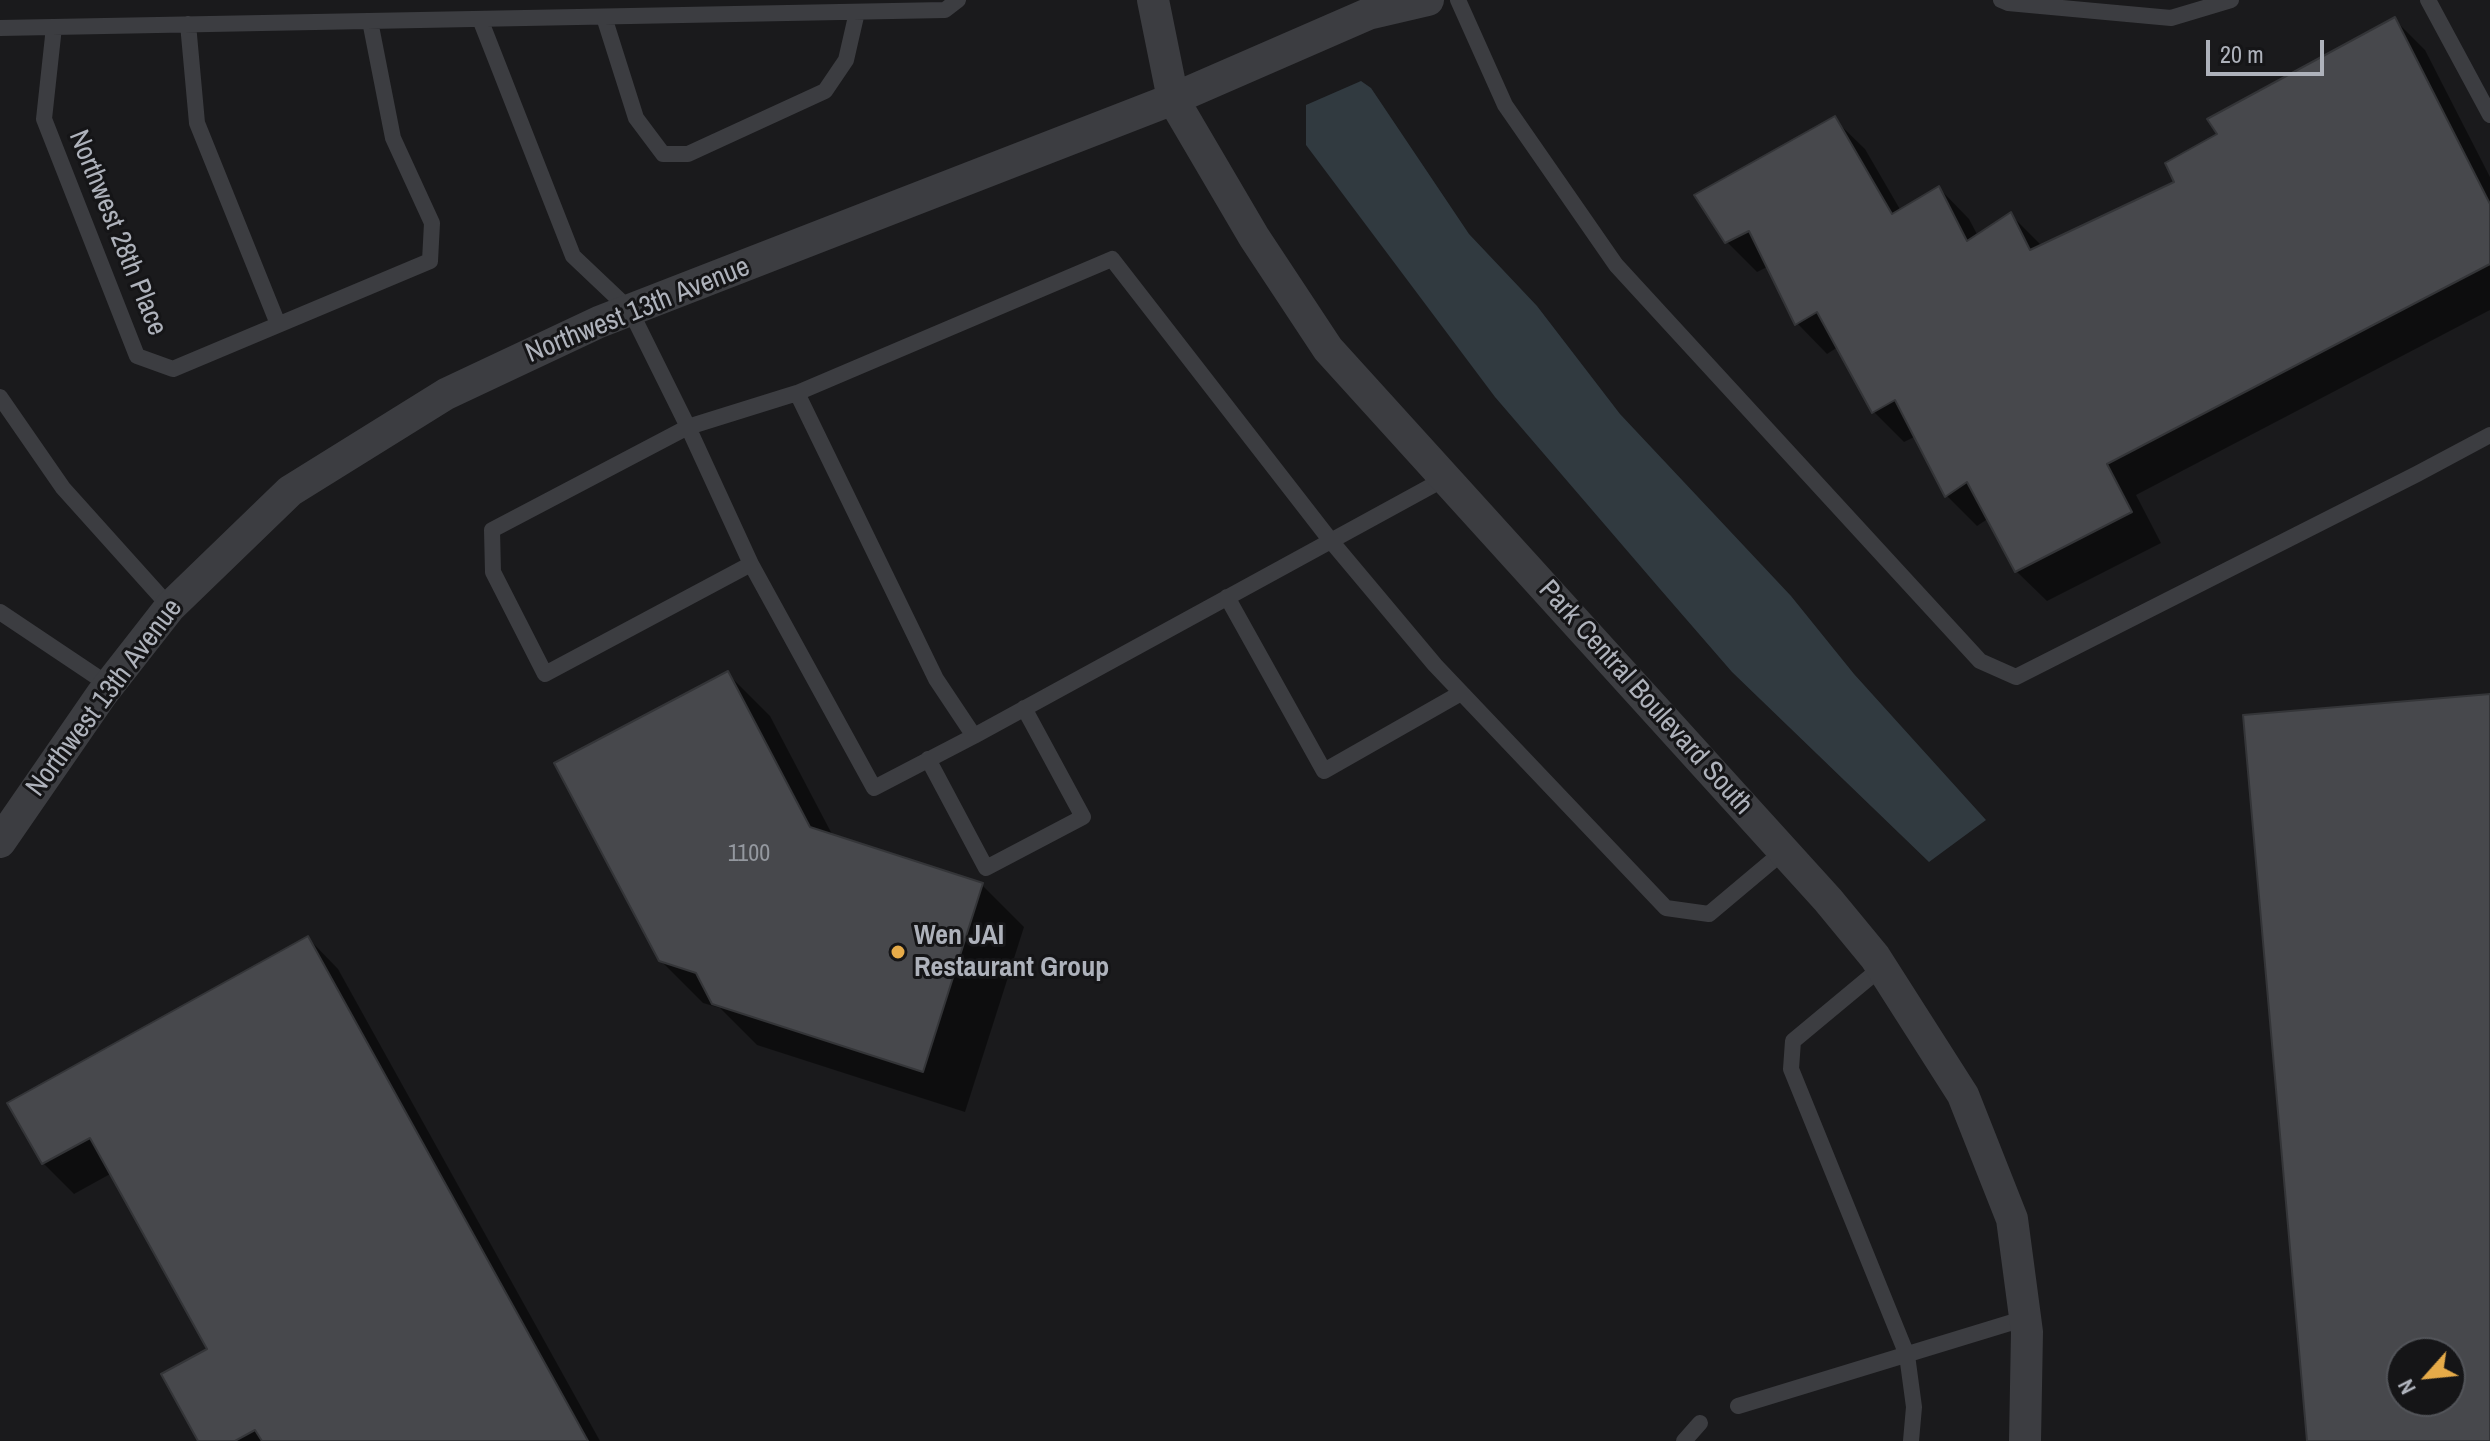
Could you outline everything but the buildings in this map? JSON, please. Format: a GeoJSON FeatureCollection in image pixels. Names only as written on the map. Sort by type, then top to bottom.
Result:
{"type":"FeatureCollection","features":[{"type":"Feature","properties":{"kind":"street","name":"Park Central Boulevard South"},"geometry":{"type":"LineString","coordinates":[[1153,0],[1173,99],[1254,237],[1328,349],[1784,851],[1882,967],[1963,1095],[2012,1219],[2026,1318],[2025,1441]]}},
{"type":"Feature","properties":{"kind":"street","name":"Northwest 13th Avenue"},"geometry":{"type":"LineString","coordinates":[[0,842],[109,685],[170,607],[290,491],[446,394],[630,310],[1173,99],[1368,14],[1428,0]]}},
{"type":"Feature","properties":{"kind":"lane"},"geometry":{"type":"LineString","coordinates":[[0,28],[945,10],[958,0]]}},
{"type":"Feature","properties":{"kind":"lane"},"geometry":{"type":"LineString","coordinates":[[1458,0],[1505,105],[1616,265],[1980,661],[2016,677],[2490,435]]}},
{"type":"Feature","properties":{"kind":"lane"},"geometry":{"type":"LineString","coordinates":[[2001,0],[2171,18],[2231,0]]}},
{"type":"Feature","properties":{"kind":"lane"},"geometry":{"type":"LineString","coordinates":[[2428,0],[2490,115]]}},
{"type":"Feature","properties":{"kind":"lane"},"geometry":{"type":"LineString","coordinates":[[604,17],[636,118],[663,154],[688,154],[825,91],[846,60],[857,12]]}},
{"type":"Feature","properties":{"kind":"lane"},"geometry":{"type":"LineString","coordinates":[[480,19],[573,256],[630,310],[751,564],[874,788],[1446,478]]}},
{"type":"Feature","properties":{"kind":"lane","name":"Northwest 28th Place"},"geometry":{"type":"LineString","coordinates":[[54,27],[44,119],[137,356],[173,369],[430,261],[432,223],[393,138],[370,21]]}},
{"type":"Feature","properties":{"kind":"lane"},"geometry":{"type":"LineString","coordinates":[[188,24],[197,123],[278,324]]}},
{"type":"Feature","properties":{"kind":"lane"},"geometry":{"type":"LineString","coordinates":[[751,564],[545,674],[493,572],[492,530],[688,427],[797,393],[1112,259],[1331,541],[1461,693],[1666,908],[1709,914],[1784,851]]}},
{"type":"Feature","properties":{"kind":"lane"},"geometry":{"type":"LineString","coordinates":[[797,393],[936,679],[974,736]]}},
{"type":"Feature","properties":{"kind":"lane"},"geometry":{"type":"LineString","coordinates":[[0,397],[63,488],[170,607]]}},
{"type":"Feature","properties":{"kind":"lane"},"geometry":{"type":"LineString","coordinates":[[1227,597],[1324,771],[1461,693]]}},
{"type":"Feature","properties":{"kind":"lane"},"geometry":{"type":"LineString","coordinates":[[0,612],[109,685]]}},
{"type":"Feature","properties":{"kind":"lane"},"geometry":{"type":"LineString","coordinates":[[928,759],[986,868],[1083,817],[1024,708]]}},
{"type":"Feature","properties":{"kind":"lane"},"geometry":{"type":"LineString","coordinates":[[1882,967],[1793,1041],[1791,1069],[1907,1355],[1914,1407],[1911,1441]]}},
{"type":"Feature","properties":{"kind":"lane"},"geometry":{"type":"LineString","coordinates":[[1738,1406],[2026,1318]]}},
{"type":"Feature","properties":{"kind":"lane"},"geometry":{"type":"LineString","coordinates":[[1684,1441],[1700,1423]]}},
{"type":"Feature","properties":{"kind":"shaded area"},"geometry":{"type":"Polygon","coordinates":[[[1361,81],[1371,88],[1469,234],[1537,306],[1620,414],[1791,596],[1854,674],[1986,820],[1929,862],[1732,672],[1495,397],[1306,145],[1306,105],[1361,81]]]}},
{"type":"Feature","properties":{"kind":"place","name":"Wen JAI Restaurant Group"},"geometry":{"type":"Point","coordinates":[898,952]}}]}
